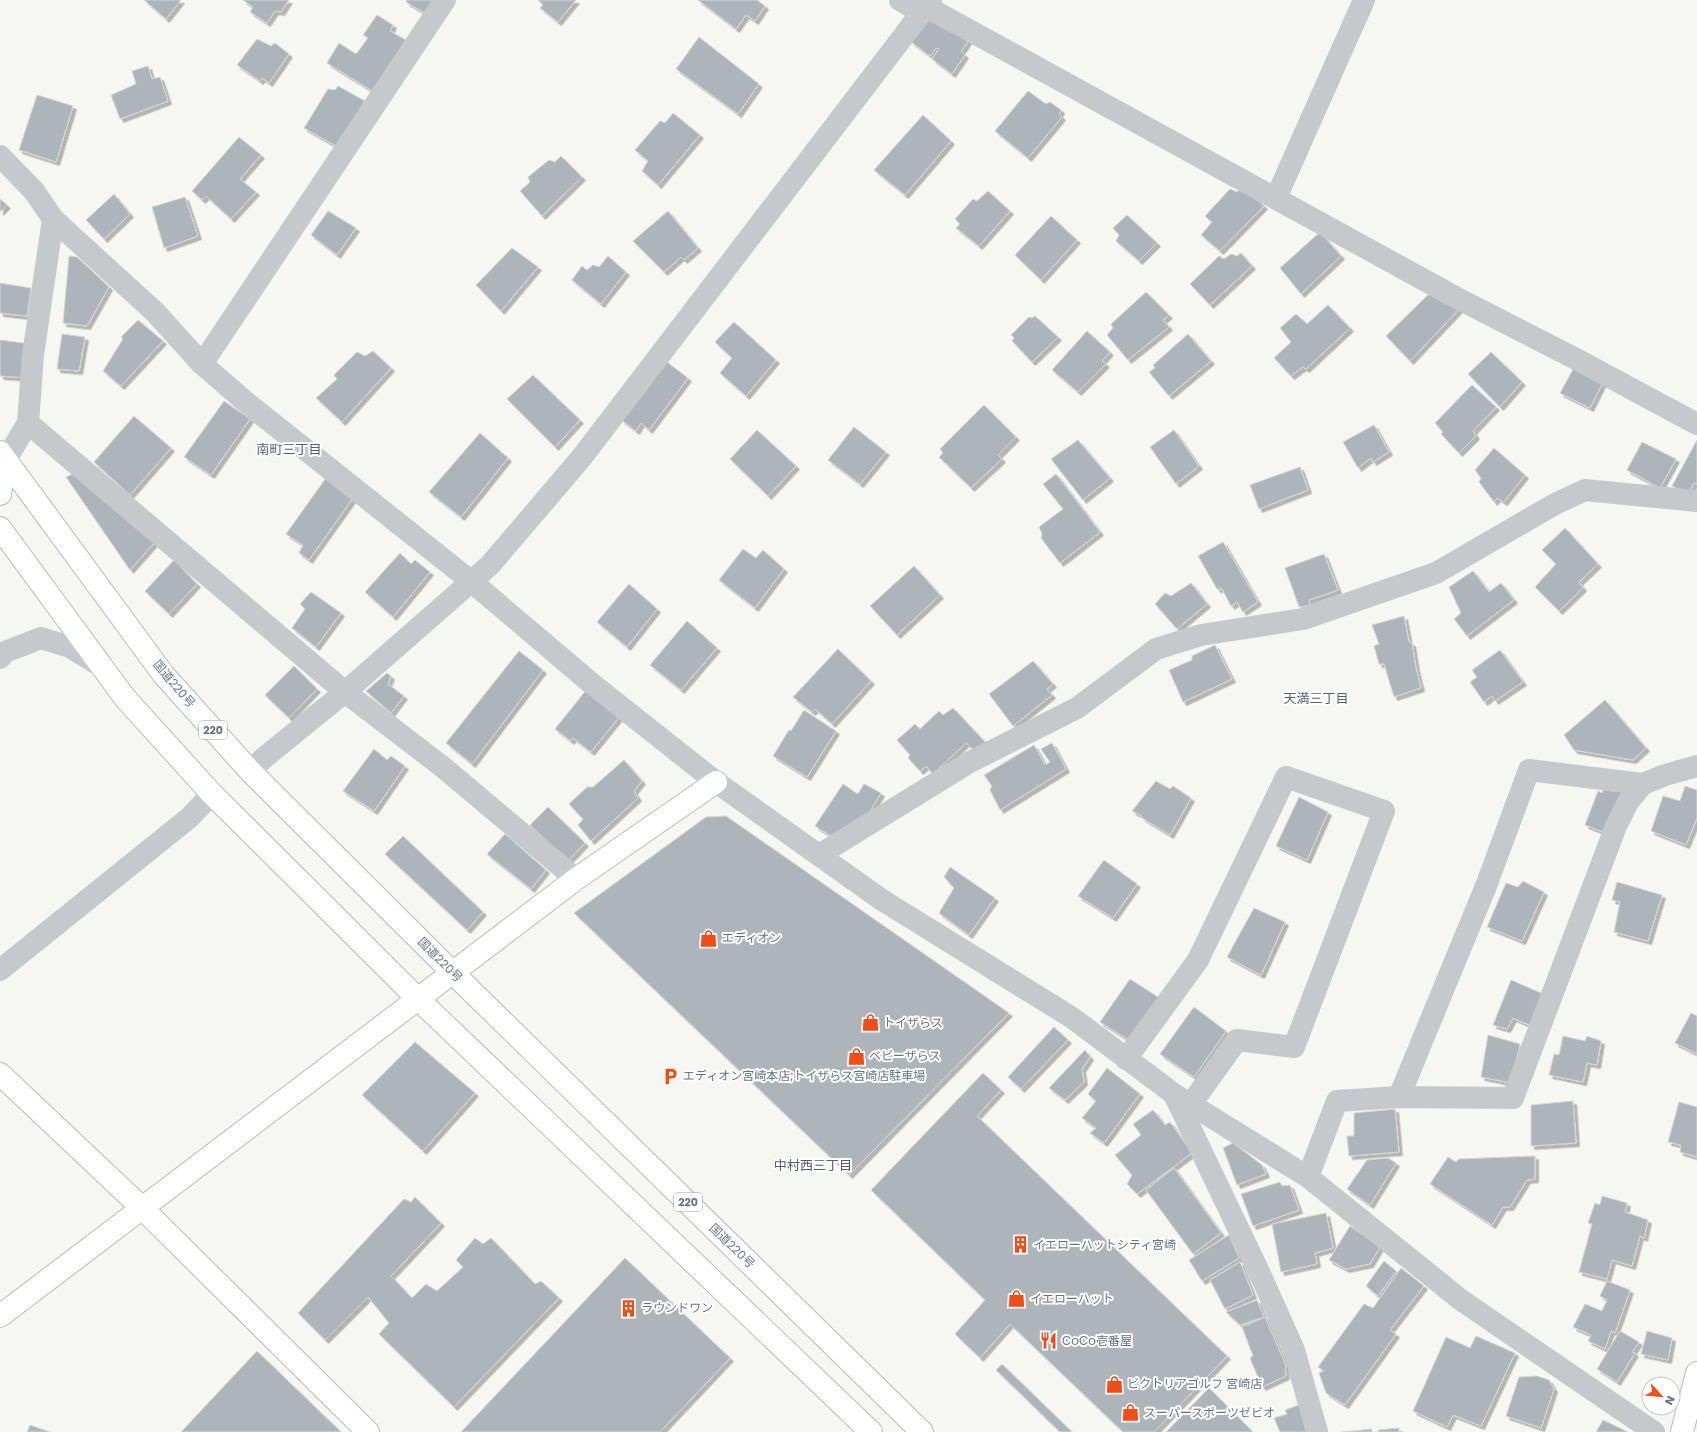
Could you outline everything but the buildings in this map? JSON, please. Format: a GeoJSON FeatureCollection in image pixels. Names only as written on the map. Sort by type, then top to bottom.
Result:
{"type":"FeatureCollection","features":[{"type":"Feature","properties":{"kind":"main road"},"geometry":{"type":"LineString","coordinates":[[0,494],[2,459]]}},
{"type":"Feature","properties":{"kind":"main road","name":"国道220号"},"geometry":{"type":"LineString","coordinates":[[2,459],[163,674],[250,771],[453,973],[922,1432]]}},
{"type":"Feature","properties":{"kind":"main road"},"geometry":{"type":"LineString","coordinates":[[0,528],[124,698],[212,794],[418,999],[871,1432]]}},
{"type":"Feature","properties":{"kind":"main road"},"geometry":{"type":"LineString","coordinates":[[0,1316],[576,879],[716,782]]}},
{"type":"Feature","properties":{"kind":"main road"},"geometry":{"type":"LineString","coordinates":[[0,1074],[142,1208],[368,1432]]}},
{"type":"Feature","properties":{"kind":"main road"},"geometry":{"type":"LineString","coordinates":[[1682,1432],[1697,1373]]}},
{"type":"Feature","properties":{"kind":"street"},"geometry":{"type":"LineString","coordinates":[[202,364],[445,0]]}},
{"type":"Feature","properties":{"kind":"street"},"geometry":{"type":"LineString","coordinates":[[900,0],[927,7],[1456,298],[1578,360],[1697,424]]}},
{"type":"Feature","properties":{"kind":"street"},"geometry":{"type":"LineString","coordinates":[[1276,198],[1364,0]]}},
{"type":"Feature","properties":{"kind":"street"},"geometry":{"type":"LineString","coordinates":[[250,771],[345,692],[490,565],[582,457],[927,7]]}},
{"type":"Feature","properties":{"kind":"street"},"geometry":{"type":"LineString","coordinates":[[0,156],[34,190],[53,219],[156,312],[202,364],[247,403],[472,582],[591,683],[716,782],[882,900],[1072,1017],[1126,1059],[1183,1099],[1308,1177],[1462,1300],[1654,1432]]}},
{"type":"Feature","properties":{"kind":"street"},"geometry":{"type":"LineString","coordinates":[[2,459],[28,423],[33,355],[53,219]]}},
{"type":"Feature","properties":{"kind":"street"},"geometry":{"type":"LineString","coordinates":[[28,423],[345,692],[444,768],[576,879]]}},
{"type":"Feature","properties":{"kind":"street"},"geometry":{"type":"LineString","coordinates":[[819,855],[970,762],[1077,708],[1156,649],[1201,635],[1303,618],[1436,573],[1555,504],[1585,490],[1697,501]]}},
{"type":"Feature","properties":{"kind":"street"},"geometry":{"type":"LineString","coordinates":[[0,658],[4,652],[42,638],[70,647],[102,667]]}},
{"type":"Feature","properties":{"kind":"street"},"geometry":{"type":"LineString","coordinates":[[1308,1177],[1337,1101],[1399,1097],[1513,1098],[1616,826],[1628,802],[1643,784],[1665,775],[1697,766]]}},
{"type":"Feature","properties":{"kind":"street"},"geometry":{"type":"LineString","coordinates":[[1399,1097],[1486,886],[1529,770],[1643,784]]}},
{"type":"Feature","properties":{"kind":"street"},"geometry":{"type":"LineString","coordinates":[[1126,1059],[1198,960],[1286,778],[1384,811],[1294,1047],[1237,1040],[1183,1099]]}},
{"type":"Feature","properties":{"kind":"street"},"geometry":{"type":"LineString","coordinates":[[0,970],[189,818],[212,794]]}},
{"type":"Feature","properties":{"kind":"street"},"geometry":{"type":"LineString","coordinates":[[1183,1099],[1294,1350],[1317,1432]]}},
{"type":"Feature","properties":{"kind":"place","name":"エディオン"},"geometry":{"type":"Point","coordinates":[709,938]}},
{"type":"Feature","properties":{"kind":"place","name":"トイザらス"},"geometry":{"type":"Point","coordinates":[870,1023]}},
{"type":"Feature","properties":{"kind":"place","name":"ベビーザらス"},"geometry":{"type":"Point","coordinates":[856,1056]}},
{"type":"Feature","properties":{"kind":"place","name":"エディオン宮崎本店;トイザらス宮崎店駐車場"},"geometry":{"type":"Point","coordinates":[670,1076]}},
{"type":"Feature","properties":{"kind":"place","name":"イエローハットシティ宮崎"},"geometry":{"type":"Point","coordinates":[1020,1245]}},
{"type":"Feature","properties":{"kind":"place","name":"イエローハット"},"geometry":{"type":"Point","coordinates":[1017,1299]}},
{"type":"Feature","properties":{"kind":"place","name":"ラウンドワン"},"geometry":{"type":"Point","coordinates":[628,1308]}},
{"type":"Feature","properties":{"kind":"place","name":"CoCo壱番屋"},"geometry":{"type":"Point","coordinates":[1049,1341]}},
{"type":"Feature","properties":{"kind":"place","name":"ビクトリアゴルフ 宮崎店"},"geometry":{"type":"Point","coordinates":[1114,1384]}},
{"type":"Feature","properties":{"kind":"place","name":"スーパースポーツゼビオ"},"geometry":{"type":"Point","coordinates":[1131,1413]}},
{"type":"Feature","properties":{"kind":"district","name":"南町三丁目"},"geometry":{"type":"Point","coordinates":[289,449]}},
{"type":"Feature","properties":{"kind":"district","name":"天満三丁目"},"geometry":{"type":"Point","coordinates":[1316,698]}},
{"type":"Feature","properties":{"kind":"district","name":"中村西三丁目"},"geometry":{"type":"Point","coordinates":[813,1165]}}]}
